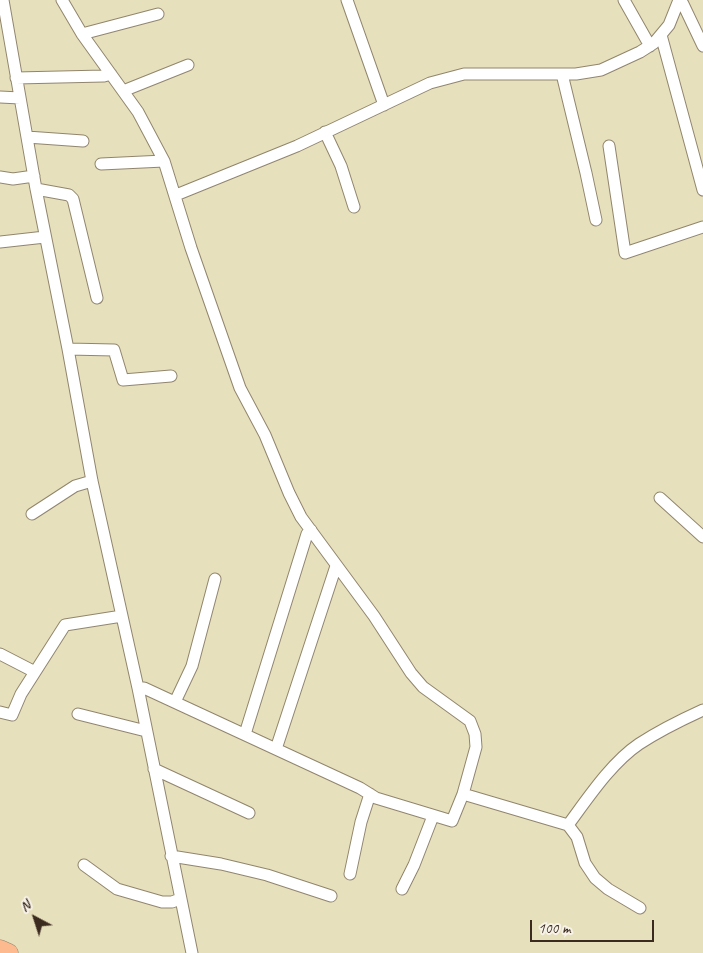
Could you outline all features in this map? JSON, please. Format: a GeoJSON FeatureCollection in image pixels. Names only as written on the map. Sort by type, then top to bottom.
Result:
{"type":"FeatureCollection","features":[{"type":"Feature","properties":{"kind":"highway"},"geometry":{"type":"LineString","coordinates":[[0,948],[9,953]]}},
{"type":"Feature","properties":{"kind":"street"},"geometry":{"type":"LineString","coordinates":[[3,0],[4,35],[20,98],[92,481],[138,688],[192,953]]}},
{"type":"Feature","properties":{"kind":"street"},"geometry":{"type":"LineString","coordinates":[[62,0],[82,34],[123,90],[152,136],[164,161],[191,248],[240,388],[265,434],[301,517],[374,616],[411,673],[423,687],[470,721],[475,734],[476,748],[452,821],[376,798],[360,788],[245,734],[144,688],[138,688]]}},
{"type":"Feature","properties":{"kind":"street"},"geometry":{"type":"LineString","coordinates":[[347,0],[384,105]]}},
{"type":"Feature","properties":{"kind":"street"},"geometry":{"type":"LineString","coordinates":[[624,0],[650,46]]}},
{"type":"Feature","properties":{"kind":"street"},"geometry":{"type":"LineString","coordinates":[[176,195],[280,153],[430,83],[464,74],[576,74],[601,70],[650,46],[669,25],[679,1],[683,4],[703,46]]}},
{"type":"Feature","properties":{"kind":"street"},"geometry":{"type":"LineString","coordinates":[[82,34],[158,14]]}},
{"type":"Feature","properties":{"kind":"street"},"geometry":{"type":"LineString","coordinates":[[661,35],[703,190]]}},
{"type":"Feature","properties":{"kind":"street"},"geometry":{"type":"LineString","coordinates":[[123,90],[188,65]]}},
{"type":"Feature","properties":{"kind":"street"},"geometry":{"type":"LineString","coordinates":[[16,78],[104,76],[111,74]]}},
{"type":"Feature","properties":{"kind":"street"},"geometry":{"type":"LineString","coordinates":[[562,74],[596,220]]}},
{"type":"Feature","properties":{"kind":"street"},"geometry":{"type":"LineString","coordinates":[[0,98],[20,98]]}},
{"type":"Feature","properties":{"kind":"street"},"geometry":{"type":"LineString","coordinates":[[325,132],[341,166],[354,207]]}},
{"type":"Feature","properties":{"kind":"street"},"geometry":{"type":"LineString","coordinates":[[27,137],[83,141]]}},
{"type":"Feature","properties":{"kind":"street"},"geometry":{"type":"LineString","coordinates":[[609,146],[625,253],[703,227]]}},
{"type":"Feature","properties":{"kind":"street"},"geometry":{"type":"LineString","coordinates":[[102,164],[164,161]]}},
{"type":"Feature","properties":{"kind":"street"},"geometry":{"type":"LineString","coordinates":[[0,178],[13,179],[34,176]]}},
{"type":"Feature","properties":{"kind":"street"},"geometry":{"type":"LineString","coordinates":[[36,189],[69,195],[73,199],[97,298]]}},
{"type":"Feature","properties":{"kind":"street"},"geometry":{"type":"LineString","coordinates":[[0,242],[45,237]]}},
{"type":"Feature","properties":{"kind":"street"},"geometry":{"type":"LineString","coordinates":[[68,349],[114,350],[123,380],[171,376]]}},
{"type":"Feature","properties":{"kind":"street"},"geometry":{"type":"LineString","coordinates":[[32,514],[75,486],[92,481]]}},
{"type":"Feature","properties":{"kind":"street"},"geometry":{"type":"LineString","coordinates":[[660,498],[703,537]]}},
{"type":"Feature","properties":{"kind":"street"},"geometry":{"type":"LineString","coordinates":[[245,734],[307,534],[310,530]]}},
{"type":"Feature","properties":{"kind":"street"},"geometry":{"type":"LineString","coordinates":[[276,749],[336,566]]}},
{"type":"Feature","properties":{"kind":"street"},"geometry":{"type":"LineString","coordinates":[[175,702],[192,666],[215,579]]}},
{"type":"Feature","properties":{"kind":"street"},"geometry":{"type":"LineString","coordinates":[[0,712],[12,714],[21,694],[65,625],[122,616]]}},
{"type":"Feature","properties":{"kind":"street"},"geometry":{"type":"LineString","coordinates":[[0,654],[36,672]]}},
{"type":"Feature","properties":{"kind":"street"},"geometry":{"type":"LineString","coordinates":[[568,825],[608,773],[638,745],[703,710]]}},
{"type":"Feature","properties":{"kind":"street"},"geometry":{"type":"LineString","coordinates":[[78,714],[146,731]]}},
{"type":"Feature","properties":{"kind":"street"},"geometry":{"type":"LineString","coordinates":[[154,769],[249,813]]}},
{"type":"Feature","properties":{"kind":"street"},"geometry":{"type":"LineString","coordinates":[[350,874],[361,822],[370,794]]}},
{"type":"Feature","properties":{"kind":"street"},"geometry":{"type":"LineString","coordinates":[[462,794],[568,825],[577,837],[585,863],[595,878],[608,889],[640,908]]}},
{"type":"Feature","properties":{"kind":"street"},"geometry":{"type":"LineString","coordinates":[[402,889],[414,865],[433,816]]}},
{"type":"Feature","properties":{"kind":"street"},"geometry":{"type":"LineString","coordinates":[[171,856],[212,862],[267,874],[331,896]]}},
{"type":"Feature","properties":{"kind":"street"},"geometry":{"type":"LineString","coordinates":[[84,865],[117,889],[162,902],[172,902],[180,899]]}}]}
